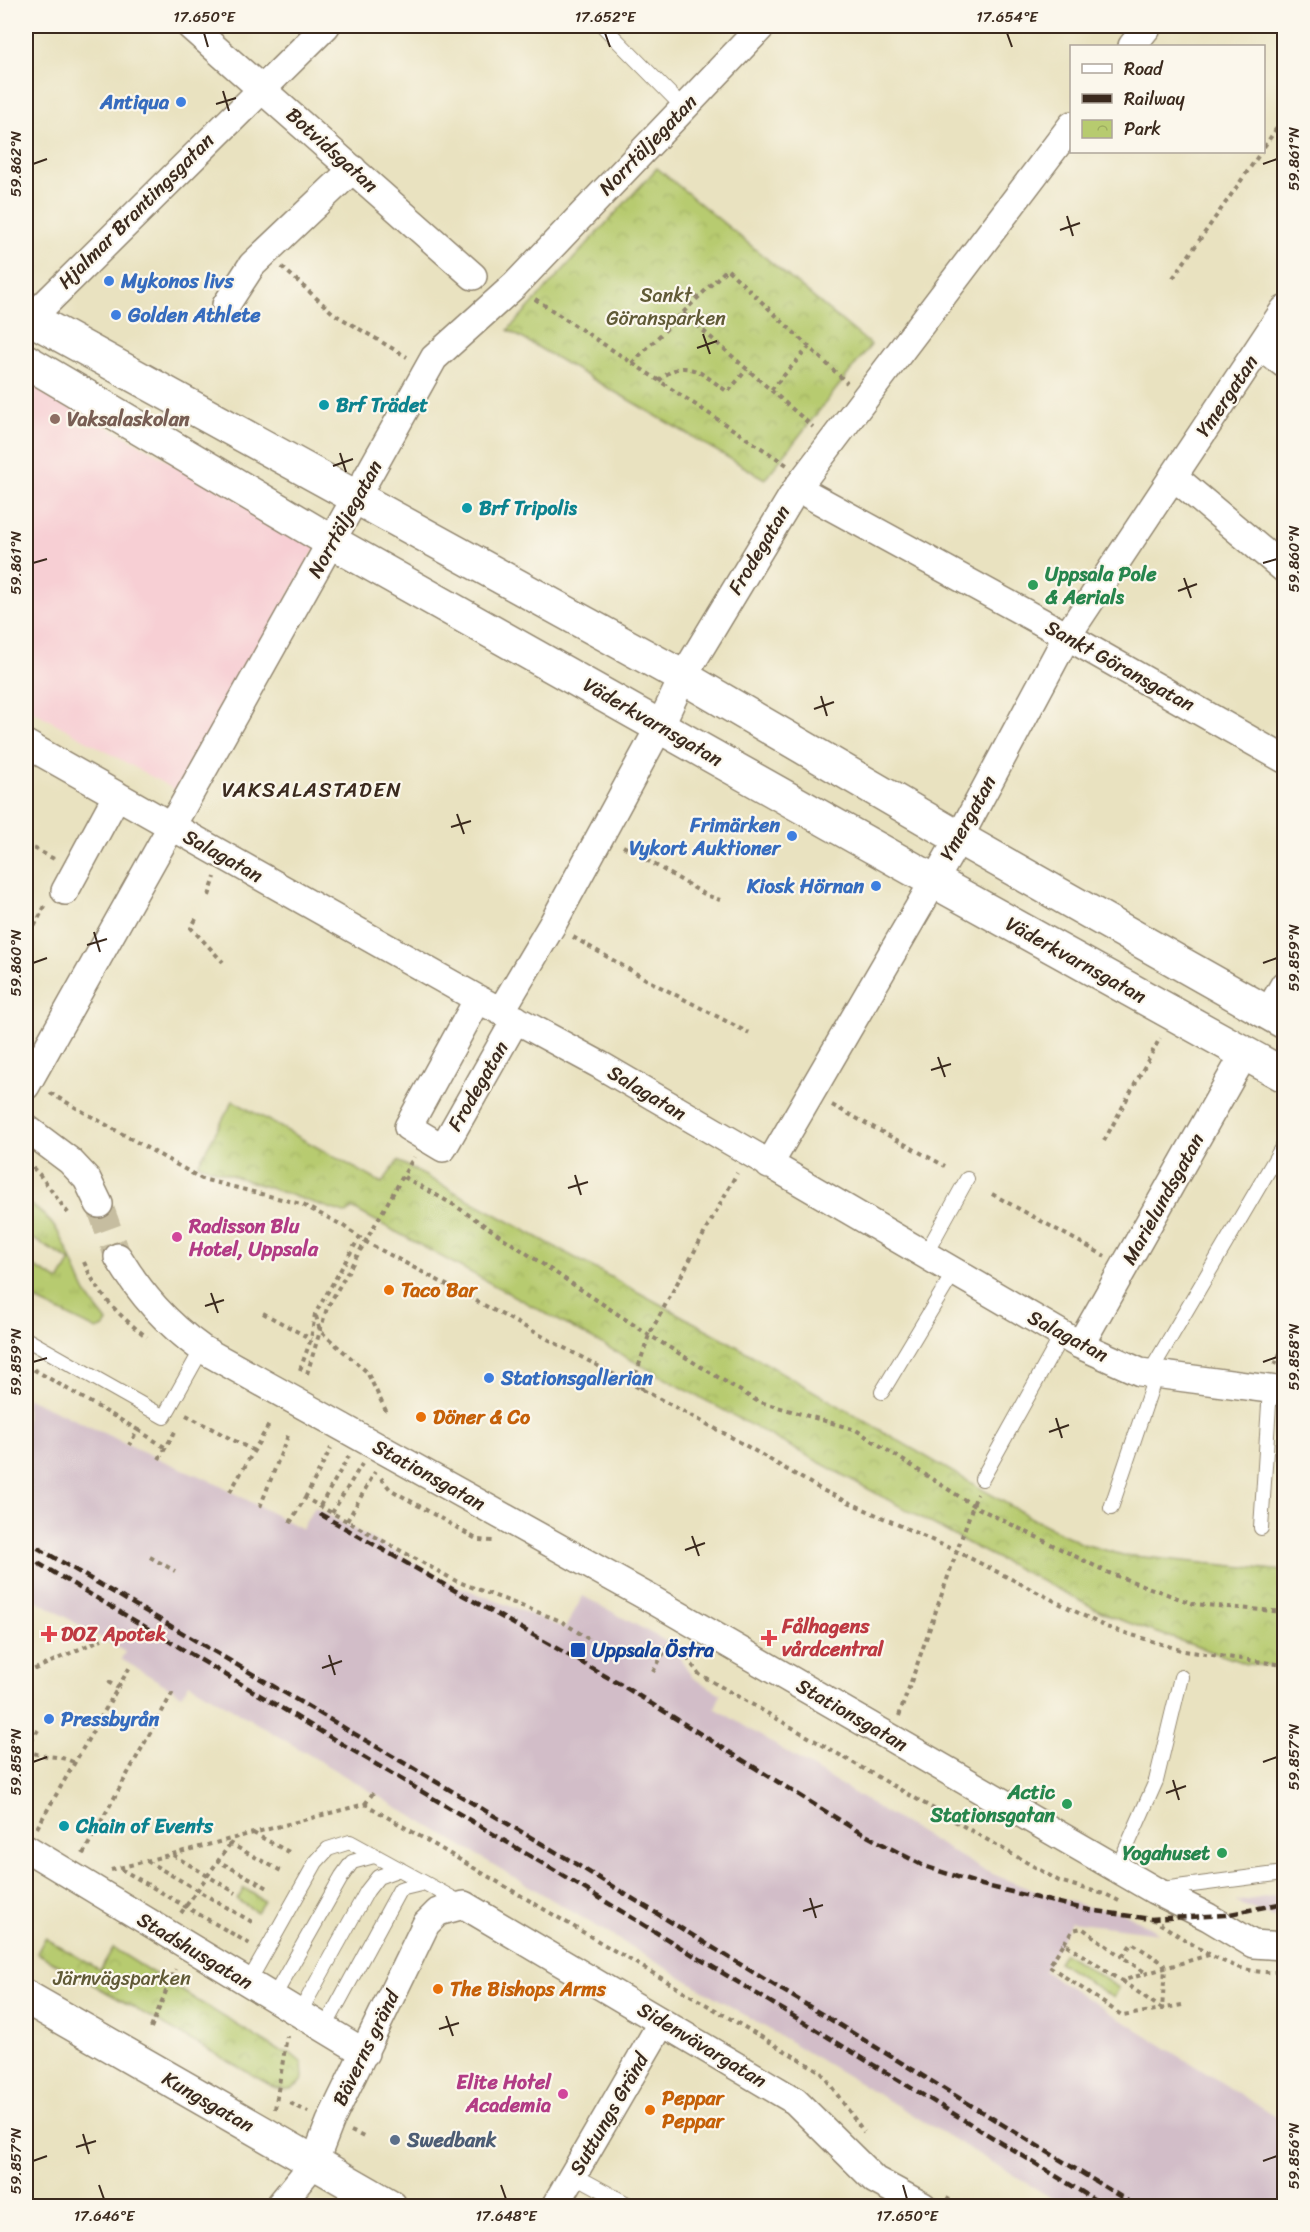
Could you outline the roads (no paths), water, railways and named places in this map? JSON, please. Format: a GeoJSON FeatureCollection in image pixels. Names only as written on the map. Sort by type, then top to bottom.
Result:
{"type":"FeatureCollection","features":[{"type":"Feature","properties":{"kind":"main road"},"geometry":{"type":"LineString","coordinates":[[27,319],[357,497],[683,677],[959,838],[1276,1017]]}},
{"type":"Feature","properties":{"kind":"main road","name":"Väderkvarnsgatan"},"geometry":{"type":"LineString","coordinates":[[26,361],[332,542],[1284,1075]]}},
{"type":"Feature","properties":{"kind":"main road","name":"Kungsgatan"},"geometry":{"type":"LineString","coordinates":[[26,1997],[390,2206]]}},
{"type":"Feature","properties":{"kind":"street","name":"Botvidsgatan"},"geometry":{"type":"LineString","coordinates":[[190,26],[262,87],[473,276]]}},
{"type":"Feature","properties":{"kind":"street","name":"Norrtäljegatan"},"geometry":{"type":"LineString","coordinates":[[35,1088],[172,827],[434,358],[514,285],[762,26]]}},
{"type":"Feature","properties":{"kind":"street"},"geometry":{"type":"LineString","coordinates":[[1133,45],[1148,26]]}},
{"type":"Feature","properties":{"kind":"street","name":"Hjalmar Brantingsgatan"},"geometry":{"type":"LineString","coordinates":[[27,319],[322,27]]}},
{"type":"Feature","properties":{"kind":"street","name":"Frodegatan"},"geometry":{"type":"LineString","coordinates":[[478,999],[408,1127],[443,1148],[552,925],[660,726],[683,677],[801,483],[1070,125]]}},
{"type":"Feature","properties":{"kind":"street"},"geometry":{"type":"LineString","coordinates":[[226,305],[252,266],[353,169]]}},
{"type":"Feature","properties":{"kind":"street","name":"Ymergatan"},"geometry":{"type":"LineString","coordinates":[[769,1165],[959,838],[1067,636],[1284,310]]}},
{"type":"Feature","properties":{"kind":"street","name":"Ymergatan"},"geometry":{"type":"LineString","coordinates":[[1260,346],[1284,364]]}},
{"type":"Feature","properties":{"kind":"street"},"geometry":{"type":"LineString","coordinates":[[1173,476],[1284,569]]}},
{"type":"Feature","properties":{"kind":"street","name":"Sankt Göransgatan"},"geometry":{"type":"LineString","coordinates":[[801,483],[1284,759]]}},
{"type":"Feature","properties":{"kind":"street","name":"Salagatan"},"geometry":{"type":"LineString","coordinates":[[26,744],[478,999],[600,1065],[1071,1340],[1140,1372],[1277,1390]]}},
{"type":"Feature","properties":{"kind":"street"},"geometry":{"type":"LineString","coordinates":[[70,881],[117,795]]}},
{"type":"Feature","properties":{"kind":"street"},"geometry":{"type":"LineString","coordinates":[[1276,1017],[1284,985]]}},
{"type":"Feature","properties":{"kind":"street","name":"Marielundsgatan"},"geometry":{"type":"LineString","coordinates":[[1071,1340],[1125,1267],[1245,1053]]}},
{"type":"Feature","properties":{"kind":"street"},"geometry":{"type":"LineString","coordinates":[[26,1128],[70,1161],[87,1179],[99,1204]]}},
{"type":"Feature","properties":{"kind":"street","name":"Stationsgatan"},"geometry":{"type":"LineString","coordinates":[[118,1257],[154,1309],[173,1328],[202,1349],[651,1599],[1117,1869],[1148,1902],[1208,1917],[1253,1944],[1284,1946]]}},
{"type":"Feature","properties":{"kind":"street","name":"Stadshusgatan"},"geometry":{"type":"LineString","coordinates":[[31,1840],[58,1867],[273,1998],[293,2025],[324,2029],[365,2053]]}},
{"type":"Feature","properties":{"kind":"street","name":"Sidenvävargatan"},"geometry":{"type":"LineString","coordinates":[[464,1905],[795,2102],[875,2180],[923,2206]]}},
{"type":"Feature","properties":{"kind":"street","name":"Bäverns gränd"},"geometry":{"type":"LineString","coordinates":[[279,2206],[314,2163],[330,2122],[426,1924],[438,1912],[464,1905]]}},
{"type":"Feature","properties":{"kind":"street","name":"Suttungs Gränd"},"geometry":{"type":"LineString","coordinates":[[555,2206],[662,2022]]}},
{"type":"Feature","properties":{"kind":"lane"},"geometry":{"type":"LineString","coordinates":[[603,26],[684,107]]}},
{"type":"Feature","properties":{"kind":"lane"},"geometry":{"type":"LineString","coordinates":[[1111,1508],[1152,1374],[1284,1144]]}},
{"type":"Feature","properties":{"kind":"lane"},"geometry":{"type":"LineString","coordinates":[[925,1255],[968,1179]]}},
{"type":"Feature","properties":{"kind":"lane"},"geometry":{"type":"LineString","coordinates":[[882,1392],[954,1272]]}},
{"type":"Feature","properties":{"kind":"lane"},"geometry":{"type":"LineString","coordinates":[[26,1339],[164,1417],[202,1349]]}},
{"type":"Feature","properties":{"kind":"lane"},"geometry":{"type":"LineString","coordinates":[[982,1479],[1071,1340]]}},
{"type":"Feature","properties":{"kind":"lane"},"geometry":{"type":"LineString","coordinates":[[1261,1528],[1277,1390]]}},
{"type":"Feature","properties":{"kind":"lane"},"geometry":{"type":"LineString","coordinates":[[1117,1869],[1156,1781],[1181,1677]]}},
{"type":"Feature","properties":{"kind":"lane"},"geometry":{"type":"LineString","coordinates":[[248,1983],[316,1862],[328,1848],[350,1842],[464,1905]]}},
{"type":"Feature","properties":{"kind":"lane"},"geometry":{"type":"LineString","coordinates":[[273,1998],[352,1862],[375,1856]]}},
{"type":"Feature","properties":{"kind":"lane"},"geometry":{"type":"LineString","coordinates":[[293,2025],[367,1891],[378,1876],[400,1869]]}},
{"type":"Feature","properties":{"kind":"lane"},"geometry":{"type":"LineString","coordinates":[[1148,1902],[1284,1873]]}},
{"type":"Feature","properties":{"kind":"lane"},"geometry":{"type":"LineString","coordinates":[[324,2029],[400,1889],[425,1883]]}},
{"type":"Feature","properties":{"kind":"lane"},"geometry":{"type":"LineString","coordinates":[[574,2175],[631,2206]]}},
{"type":"Feature","properties":{"kind":"tunnel"},"geometry":{"type":"LineString","coordinates":[[99,1204],[118,1257]]}},
{"type":"Feature","properties":{"kind":"railway"},"geometry":{"type":"LineString","coordinates":[[320,1514],[623,1686],[854,1829],[924,1866],[982,1885],[1037,1898],[1089,1910],[1151,1919],[1225,1915],[1284,1903]]}},
{"type":"Feature","properties":{"kind":"railway"},"geometry":{"type":"LineString","coordinates":[[26,1541],[566,1858],[1136,2206]]}},
{"type":"Feature","properties":{"kind":"railway"},"geometry":{"type":"LineString","coordinates":[[26,1556],[557,1872],[1105,2206]]}},
{"type":"Feature","properties":{"kind":"place","name":"Antiqua"},"geometry":{"type":"Point","coordinates":[181,102]}},
{"type":"Feature","properties":{"kind":"place","name":"Mykonos livs"},"geometry":{"type":"Point","coordinates":[109,281]}},
{"type":"Feature","properties":{"kind":"place","name":"Golden Athlete"},"geometry":{"type":"Point","coordinates":[116,315]}},
{"type":"Feature","properties":{"kind":"place","name":"Brf Trädet"},"geometry":{"type":"Point","coordinates":[324,405]}},
{"type":"Feature","properties":{"kind":"place","name":"Vaksalaskolan"},"geometry":{"type":"Point","coordinates":[55,419]}},
{"type":"Feature","properties":{"kind":"place","name":"Brf Tripolis"},"geometry":{"type":"Point","coordinates":[467,508]}},
{"type":"Feature","properties":{"kind":"place","name":"Uppsala Pole & Aerials"},"geometry":{"type":"Point","coordinates":[1033,585]}},
{"type":"Feature","properties":{"kind":"place","name":"Frimärken Vykort Auktioner"},"geometry":{"type":"Point","coordinates":[792,836]}},
{"type":"Feature","properties":{"kind":"place","name":"Kiosk Hörnan"},"geometry":{"type":"Point","coordinates":[876,886]}},
{"type":"Feature","properties":{"kind":"place","name":"Radisson Blu Hotel, Uppsala"},"geometry":{"type":"Point","coordinates":[177,1237]}},
{"type":"Feature","properties":{"kind":"place","name":"Taco Bar"},"geometry":{"type":"Point","coordinates":[389,1290]}},
{"type":"Feature","properties":{"kind":"place","name":"Stationsgallerian"},"geometry":{"type":"Point","coordinates":[489,1378]}},
{"type":"Feature","properties":{"kind":"place","name":"Döner & Co"},"geometry":{"type":"Point","coordinates":[421,1417]}},
{"type":"Feature","properties":{"kind":"place","name":"DOZ Apotek"},"geometry":{"type":"Point","coordinates":[49,1634]}},
{"type":"Feature","properties":{"kind":"place","name":"Fålhagens vårdcentral"},"geometry":{"type":"Point","coordinates":[769,1638]}},
{"type":"Feature","properties":{"kind":"place","name":"Uppsala Östra"},"geometry":{"type":"Point","coordinates":[578,1650]}},
{"type":"Feature","properties":{"kind":"place","name":"Pressbyrån"},"geometry":{"type":"Point","coordinates":[49,1719]}},
{"type":"Feature","properties":{"kind":"place","name":"Actic Stationsgatan"},"geometry":{"type":"Point","coordinates":[1067,1804]}},
{"type":"Feature","properties":{"kind":"place","name":"Chain of Events"},"geometry":{"type":"Point","coordinates":[64,1826]}},
{"type":"Feature","properties":{"kind":"place","name":"Yogahuset"},"geometry":{"type":"Point","coordinates":[1222,1853]}},
{"type":"Feature","properties":{"kind":"place","name":"The Bishops Arms"},"geometry":{"type":"Point","coordinates":[438,1989]}},
{"type":"Feature","properties":{"kind":"place","name":"Elite Hotel Academia"},"geometry":{"type":"Point","coordinates":[563,2094]}},
{"type":"Feature","properties":{"kind":"place","name":"Peppar Peppar"},"geometry":{"type":"Point","coordinates":[650,2110]}},
{"type":"Feature","properties":{"kind":"place","name":"Swedbank"},"geometry":{"type":"Point","coordinates":[395,2140]}},
{"type":"Feature","properties":{"kind":"district","name":"VAKSALASTADEN"},"geometry":{"type":"Point","coordinates":[312,790]}},
{"type":"Feature","properties":{"kind":"park label","name":"Sankt Göransparken"},"geometry":{"type":"Point","coordinates":[666,306]}},
{"type":"Feature","properties":{"kind":"park label","name":"Järnvägsparken"},"geometry":{"type":"Point","coordinates":[122,1978]}}]}
